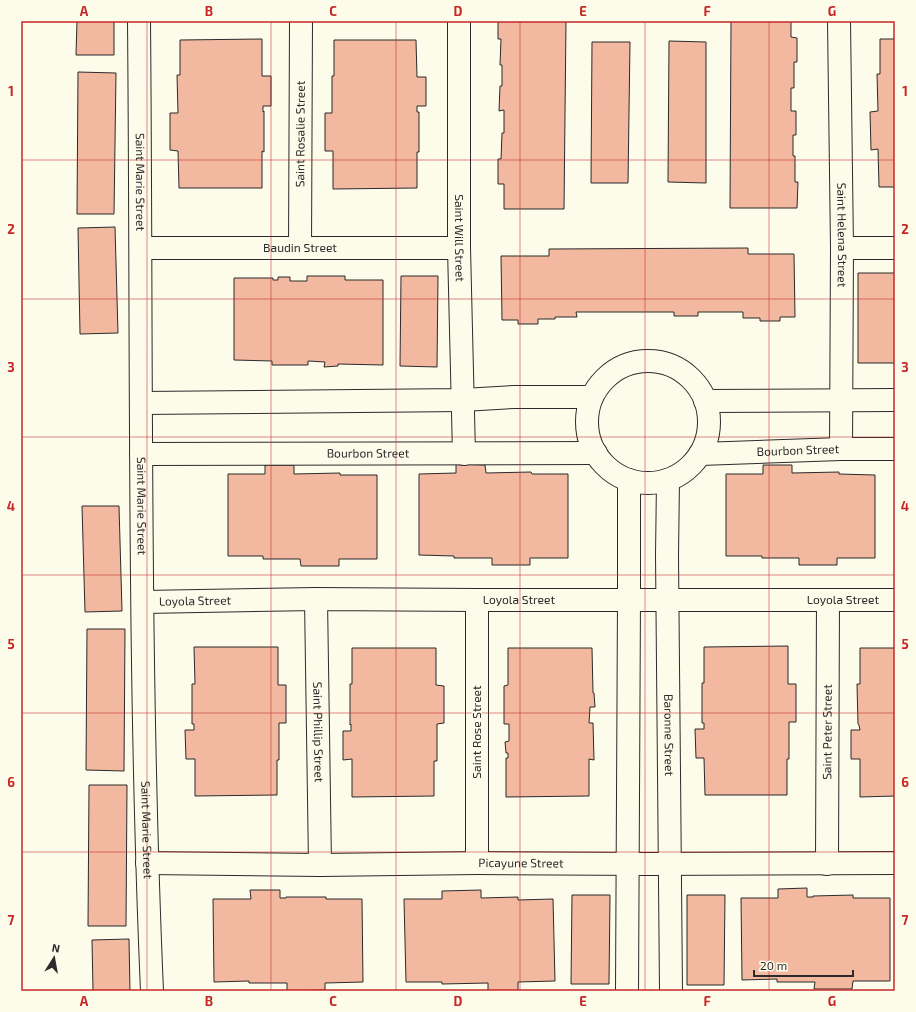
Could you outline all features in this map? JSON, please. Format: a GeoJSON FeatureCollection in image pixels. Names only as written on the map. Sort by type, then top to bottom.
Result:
{"type":"FeatureCollection","features":[{"type":"Feature","properties":{"kind":"street","name":"Saint Marie Street"},"geometry":{"type":"LineString","coordinates":[[139,21],[141,454],[147,863],[152,991]]}},
{"type":"Feature","properties":{"kind":"street","name":"Saint Rosalie Street"},"geometry":{"type":"LineString","coordinates":[[300,248],[301,21]]}},
{"type":"Feature","properties":{"kind":"street","name":"Saint Will Street"},"geometry":{"type":"LineString","coordinates":[[459,21],[460,248],[464,454]]}},
{"type":"Feature","properties":{"kind":"street","name":"Saint Helena Street"},"geometry":{"type":"LineString","coordinates":[[839,21],[842,248],[841,449]]}},
{"type":"Feature","properties":{"kind":"street","name":"Baudin Street"},"geometry":{"type":"LineString","coordinates":[[141,248],[460,248]]}},
{"type":"Feature","properties":{"kind":"street"},"geometry":{"type":"LineString","coordinates":[[842,248],[895,248]]}},
{"type":"Feature","properties":{"kind":"street"},"geometry":{"type":"LineString","coordinates":[[642,361],[669,364],[688,375],[701,392],[705,401],[709,412],[708,433],[700,454],[687,470],[668,480],[647,483],[629,480],[610,470],[596,454],[588,434],[587,418],[592,397],[604,379],[621,366],[642,361]]}},
{"type":"Feature","properties":{"kind":"street"},"geometry":{"type":"LineString","coordinates":[[141,403],[463,400],[514,397],[592,397]]}},
{"type":"Feature","properties":{"kind":"street"},"geometry":{"type":"LineString","coordinates":[[705,401],[895,400]]}},
{"type":"Feature","properties":{"kind":"street","name":"Bourbon Street"},"geometry":{"type":"LineString","coordinates":[[700,454],[841,449],[895,449]]}},
{"type":"Feature","properties":{"kind":"street","name":"Bourbon Street"},"geometry":{"type":"LineString","coordinates":[[141,454],[596,454]]}},
{"type":"Feature","properties":{"kind":"street"},"geometry":{"type":"LineString","coordinates":[[627,991],[629,480]]}},
{"type":"Feature","properties":{"kind":"street","name":"Baronne Street"},"geometry":{"type":"LineString","coordinates":[[668,480],[671,991]]}},
{"type":"Feature","properties":{"kind":"street","name":"Loyola Street"},"geometry":{"type":"LineString","coordinates":[[143,602],[316,599],[895,600]]}},
{"type":"Feature","properties":{"kind":"street","name":"Saint Phillip Street"},"geometry":{"type":"LineString","coordinates":[[316,599],[320,865]]}},
{"type":"Feature","properties":{"kind":"street","name":"Saint Rose Street"},"geometry":{"type":"LineString","coordinates":[[477,600],[477,863]]}},
{"type":"Feature","properties":{"kind":"street","name":"Saint Peter Street"},"geometry":{"type":"LineString","coordinates":[[827,864],[828,600]]}},
{"type":"Feature","properties":{"kind":"street","name":"Picayune Street"},"geometry":{"type":"LineString","coordinates":[[147,863],[320,865],[477,863],[895,863]]}},
{"type":"Feature","properties":{"kind":"building"},"geometry":{"type":"Polygon","coordinates":[[[77,21],[114,21],[114,55],[76,55],[77,21]]]}},
{"type":"Feature","properties":{"kind":"building"},"geometry":{"type":"Polygon","coordinates":[[[498,21],[566,21],[564,209],[504,209],[504,184],[498,184],[498,159],[501,159],[502,133],[504,133],[504,110],[499,111],[500,86],[502,86],[502,65],[500,65],[501,39],[498,39],[498,21]]]}},
{"type":"Feature","properties":{"kind":"building"},"geometry":{"type":"Polygon","coordinates":[[[731,21],[791,21],[791,37],[797,38],[797,62],[794,62],[794,88],[791,88],[791,111],[796,111],[796,135],[793,135],[793,156],[795,156],[795,182],[798,182],[797,208],[730,208],[731,21]]]}},
{"type":"Feature","properties":{"kind":"building"},"geometry":{"type":"Polygon","coordinates":[[[262,39],[262,76],[271,76],[271,106],[263,106],[264,152],[262,151],[262,188],[179,188],[178,151],[170,150],[170,113],[178,113],[177,75],[180,75],[180,40],[262,39]]]}},
{"type":"Feature","properties":{"kind":"building"},"geometry":{"type":"Polygon","coordinates":[[[880,39],[895,39],[895,187],[879,187],[878,149],[871,150],[870,112],[878,111],[877,74],[880,74],[880,39]]]}},
{"type":"Feature","properties":{"kind":"building"},"geometry":{"type":"Polygon","coordinates":[[[334,40],[416,40],[417,77],[426,77],[426,106],[417,106],[417,112],[419,112],[419,152],[417,152],[417,188],[333,189],[333,151],[325,151],[325,113],[332,113],[334,40]]]}},
{"type":"Feature","properties":{"kind":"building"},"geometry":{"type":"Polygon","coordinates":[[[669,41],[706,42],[706,183],[668,182],[669,41]]]}},
{"type":"Feature","properties":{"kind":"building"},"geometry":{"type":"Polygon","coordinates":[[[592,42],[630,42],[628,183],[591,183],[592,42]]]}},
{"type":"Feature","properties":{"kind":"building"},"geometry":{"type":"Polygon","coordinates":[[[78,72],[116,73],[114,214],[77,214],[78,72]]]}},
{"type":"Feature","properties":{"kind":"building"},"geometry":{"type":"Polygon","coordinates":[[[115,227],[118,333],[80,334],[78,228],[115,227]]]}},
{"type":"Feature","properties":{"kind":"building"},"geometry":{"type":"Polygon","coordinates":[[[748,248],[748,254],[794,254],[795,317],[780,317],[780,321],[760,321],[760,318],[743,318],[743,312],[698,312],[698,316],[674,316],[674,312],[576,312],[577,317],[538,319],[538,324],[518,324],[518,320],[502,320],[501,256],[549,256],[549,249],[748,248]]]}},
{"type":"Feature","properties":{"kind":"building"},"geometry":{"type":"Polygon","coordinates":[[[858,273],[895,273],[895,363],[858,363],[858,273]]]}},
{"type":"Feature","properties":{"kind":"building"},"geometry":{"type":"Polygon","coordinates":[[[307,276],[345,276],[345,280],[383,280],[383,365],[338,364],[338,366],[324,367],[325,362],[308,361],[308,365],[272,365],[272,361],[234,360],[234,278],[273,278],[273,280],[278,280],[278,277],[290,277],[290,281],[307,281],[307,276]]]}},
{"type":"Feature","properties":{"kind":"building"},"geometry":{"type":"Polygon","coordinates":[[[401,276],[438,276],[437,367],[400,366],[401,276]]]}},
{"type":"Feature","properties":{"kind":"building"},"geometry":{"type":"Polygon","coordinates":[[[456,464],[485,465],[486,473],[531,472],[532,474],[568,474],[568,558],[530,558],[530,565],[492,565],[492,558],[454,558],[454,556],[419,555],[419,474],[456,473],[456,464]]]}},
{"type":"Feature","properties":{"kind":"building"},"geometry":{"type":"Polygon","coordinates":[[[265,465],[294,465],[294,474],[340,473],[340,475],[377,475],[377,559],[339,559],[339,566],[301,566],[300,559],[263,559],[263,556],[228,556],[228,474],[265,474],[265,465]]]}},
{"type":"Feature","properties":{"kind":"building"},"geometry":{"type":"Polygon","coordinates":[[[763,465],[792,465],[792,473],[839,472],[839,474],[875,475],[875,558],[837,558],[837,565],[799,565],[799,558],[726,556],[726,474],[763,474],[763,465]]]}},
{"type":"Feature","properties":{"kind":"building"},"geometry":{"type":"Polygon","coordinates":[[[82,506],[119,506],[122,611],[85,612],[82,506]]]}},
{"type":"Feature","properties":{"kind":"building"},"geometry":{"type":"Polygon","coordinates":[[[87,629],[125,629],[124,771],[86,770],[87,629]]]}},
{"type":"Feature","properties":{"kind":"building"},"geometry":{"type":"Polygon","coordinates":[[[788,646],[788,684],[796,684],[796,722],[789,722],[787,795],[705,795],[704,758],[696,758],[695,729],[704,729],[704,723],[702,723],[702,683],[704,683],[704,647],[788,646]]]}},
{"type":"Feature","properties":{"kind":"building"},"geometry":{"type":"Polygon","coordinates":[[[194,647],[278,647],[278,685],[286,685],[286,723],[279,723],[277,795],[195,796],[195,759],[186,759],[185,730],[194,730],[194,724],[192,724],[192,684],[195,684],[194,647]]]}},
{"type":"Feature","properties":{"kind":"building"},"geometry":{"type":"Polygon","coordinates":[[[352,648],[436,648],[436,685],[444,686],[444,723],[437,724],[437,761],[434,761],[434,796],[352,797],[352,759],[343,760],[343,731],[351,731],[350,684],[352,684],[352,648]]]}},
{"type":"Feature","properties":{"kind":"building"},"geometry":{"type":"Polygon","coordinates":[[[508,648],[592,648],[593,693],[595,707],[590,707],[589,723],[593,723],[594,760],[589,759],[589,796],[506,797],[506,758],[508,758],[508,753],[506,753],[505,742],[509,741],[509,724],[504,724],[504,686],[508,685],[508,648]]]}},
{"type":"Feature","properties":{"kind":"building"},"geometry":{"type":"Polygon","coordinates":[[[860,648],[895,648],[895,796],[860,797],[860,759],[851,759],[851,730],[860,730],[858,724],[857,684],[860,684],[860,648]]]}},
{"type":"Feature","properties":{"kind":"building"},"geometry":{"type":"Polygon","coordinates":[[[89,785],[127,785],[126,926],[88,926],[89,785]]]}},
{"type":"Feature","properties":{"kind":"building"},"geometry":{"type":"Polygon","coordinates":[[[807,888],[807,897],[853,895],[853,898],[890,898],[890,981],[853,981],[852,989],[814,989],[815,982],[777,982],[777,979],[742,980],[741,898],[778,898],[778,889],[807,888]]]}},
{"type":"Feature","properties":{"kind":"building"},"geometry":{"type":"Polygon","coordinates":[[[250,890],[280,890],[280,898],[326,897],[326,899],[362,899],[363,982],[325,983],[325,990],[287,991],[287,983],[249,983],[249,981],[214,982],[213,899],[251,899],[250,890]]]}},
{"type":"Feature","properties":{"kind":"building"},"geometry":{"type":"Polygon","coordinates":[[[481,890],[481,898],[518,897],[518,900],[553,899],[555,981],[518,982],[518,991],[488,991],[488,983],[442,984],[442,982],[406,982],[404,899],[442,899],[442,891],[481,890]]]}},
{"type":"Feature","properties":{"kind":"building"},"geometry":{"type":"Polygon","coordinates":[[[572,895],[610,895],[609,984],[571,984],[572,895]]]}},
{"type":"Feature","properties":{"kind":"building"},"geometry":{"type":"Polygon","coordinates":[[[687,895],[725,895],[724,985],[687,985],[687,895]]]}},
{"type":"Feature","properties":{"kind":"building"},"geometry":{"type":"Polygon","coordinates":[[[129,939],[130,991],[93,991],[92,940],[129,939]]]}}]}
